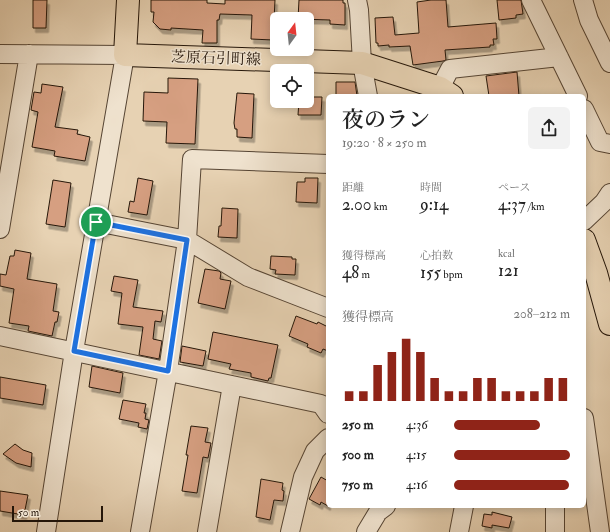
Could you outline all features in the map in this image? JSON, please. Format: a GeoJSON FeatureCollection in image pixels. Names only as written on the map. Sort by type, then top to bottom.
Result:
{"type":"FeatureCollection","features":[{"type":"Feature","properties":{"kind":"main road"},"geometry":{"type":"LineString","coordinates":[[125,55],[128,0]]}},
{"type":"Feature","properties":{"kind":"main road","name":"芝原石引町線"},"geometry":{"type":"LineString","coordinates":[[125,55],[362,63],[446,92]]}},
{"type":"Feature","properties":{"kind":"main road"},"geometry":{"type":"LineString","coordinates":[[586,246],[596,273],[610,324]]}},
{"type":"Feature","properties":{"kind":"street"},"geometry":{"type":"LineString","coordinates":[[357,0],[359,10],[362,63],[368,94]]}},
{"type":"Feature","properties":{"kind":"street"},"geometry":{"type":"LineString","coordinates":[[531,0],[577,94]]}},
{"type":"Feature","properties":{"kind":"street"},"geometry":{"type":"LineString","coordinates":[[584,0],[589,20],[610,63]]}},
{"type":"Feature","properties":{"kind":"street"},"geometry":{"type":"LineString","coordinates":[[0,54],[125,55],[74,351],[46,532]]}},
{"type":"Feature","properties":{"kind":"street"},"geometry":{"type":"LineString","coordinates":[[1,221],[7,142],[29,54]]}},
{"type":"Feature","properties":{"kind":"street"},"geometry":{"type":"LineString","coordinates":[[446,92],[450,69],[559,57]]}},
{"type":"Feature","properties":{"kind":"street"},"geometry":{"type":"LineString","coordinates":[[586,113],[600,142],[610,144]]}},
{"type":"Feature","properties":{"kind":"street"},"geometry":{"type":"LineString","coordinates":[[140,532],[168,371],[187,240],[192,159],[326,164]]}},
{"type":"Feature","properties":{"kind":"street"},"geometry":{"type":"LineString","coordinates":[[586,219],[604,202],[610,193]]}},
{"type":"Feature","properties":{"kind":"street"},"geometry":{"type":"LineString","coordinates":[[96,222],[187,240],[248,277],[326,307]]}},
{"type":"Feature","properties":{"kind":"street"},"geometry":{"type":"LineString","coordinates":[[0,336],[321,404],[326,411]]}},
{"type":"Feature","properties":{"kind":"street"},"geometry":{"type":"LineString","coordinates":[[207,532],[232,385]]}},
{"type":"Feature","properties":{"kind":"street"},"geometry":{"type":"LineString","coordinates":[[586,432],[600,532]]}},
{"type":"Feature","properties":{"kind":"street"},"geometry":{"type":"LineString","coordinates":[[290,532],[303,477],[315,451],[326,440]]}},
{"type":"Feature","properties":{"kind":"street"},"geometry":{"type":"LineString","coordinates":[[366,532],[378,512],[383,508]]}},
{"type":"Feature","properties":{"kind":"street"},"geometry":{"type":"LineString","coordinates":[[458,532],[464,508]]}},
{"type":"Feature","properties":{"kind":"street"},"geometry":{"type":"LineString","coordinates":[[555,508],[555,532]]}},
{"type":"Feature","properties":{"kind":"building"},"geometry":{"type":"Polygon","coordinates":[[[33,0],[47,0],[46,28],[33,28],[33,0]]]}},
{"type":"Feature","properties":{"kind":"building"},"geometry":{"type":"Polygon","coordinates":[[[151,0],[207,0],[207,3],[225,4],[225,0],[275,0],[274,12],[270,12],[270,40],[251,39],[252,15],[220,14],[219,20],[217,20],[217,43],[202,43],[203,30],[171,28],[171,30],[160,29],[153,22],[154,12],[151,12],[151,0]]]}},
{"type":"Feature","properties":{"kind":"building"},"geometry":{"type":"Polygon","coordinates":[[[299,0],[343,0],[343,3],[345,3],[345,25],[330,24],[330,20],[314,20],[314,12],[298,12],[299,0]]]}},
{"type":"Feature","properties":{"kind":"building"},"geometry":{"type":"Polygon","coordinates":[[[446,0],[448,27],[496,23],[497,39],[493,39],[494,45],[490,45],[490,47],[445,50],[446,60],[413,65],[410,46],[378,46],[378,43],[376,43],[375,18],[393,17],[395,35],[419,33],[417,2],[446,0]]]}},
{"type":"Feature","properties":{"kind":"building"},"geometry":{"type":"Polygon","coordinates":[[[497,0],[521,0],[523,14],[516,15],[516,18],[499,20],[497,0]]]}},
{"type":"Feature","properties":{"kind":"building"},"geometry":{"type":"Polygon","coordinates":[[[517,72],[519,94],[489,94],[486,76],[517,72]]]}},
{"type":"Feature","properties":{"kind":"building"},"geometry":{"type":"Polygon","coordinates":[[[168,78],[198,79],[195,144],[166,143],[167,122],[143,121],[144,92],[168,93],[168,78]]]}},
{"type":"Feature","properties":{"kind":"building"},"geometry":{"type":"Polygon","coordinates":[[[336,82],[355,82],[357,94],[336,94],[336,82]]]}},
{"type":"Feature","properties":{"kind":"building"},"geometry":{"type":"Polygon","coordinates":[[[42,84],[63,87],[55,127],[78,130],[77,134],[90,137],[85,161],[54,156],[55,151],[32,147],[38,112],[31,110],[34,92],[41,93],[42,84]]]}},
{"type":"Feature","properties":{"kind":"building"},"geometry":{"type":"Polygon","coordinates":[[[237,93],[254,94],[252,138],[237,137],[237,129],[235,129],[234,123],[237,93]]]}},
{"type":"Feature","properties":{"kind":"building"},"geometry":{"type":"Polygon","coordinates":[[[314,97],[322,97],[321,115],[298,115],[298,108],[314,108],[314,97]]]}},
{"type":"Feature","properties":{"kind":"building"},"geometry":{"type":"Polygon","coordinates":[[[138,178],[153,181],[147,215],[128,212],[130,201],[134,202],[138,178]]]}},
{"type":"Feature","properties":{"kind":"building"},"geometry":{"type":"Polygon","coordinates":[[[305,178],[318,178],[317,203],[296,202],[297,182],[305,182],[305,178]]]}},
{"type":"Feature","properties":{"kind":"building"},"geometry":{"type":"Polygon","coordinates":[[[53,180],[71,183],[65,227],[46,224],[53,180]]]}},
{"type":"Feature","properties":{"kind":"building"},"geometry":{"type":"Polygon","coordinates":[[[222,208],[238,209],[237,238],[218,237],[219,226],[221,226],[222,208]]]}},
{"type":"Feature","properties":{"kind":"building"},"geometry":{"type":"Polygon","coordinates":[[[15,250],[31,253],[27,279],[57,284],[53,311],[59,312],[52,336],[28,331],[29,326],[9,323],[14,289],[0,286],[0,274],[6,275],[10,256],[14,256],[15,250]]]}},
{"type":"Feature","properties":{"kind":"building"},"geometry":{"type":"Polygon","coordinates":[[[271,256],[292,257],[292,259],[296,259],[295,275],[275,274],[276,270],[270,269],[271,256]]]}},
{"type":"Feature","properties":{"kind":"building"},"geometry":{"type":"Polygon","coordinates":[[[205,269],[219,271],[221,273],[220,279],[231,281],[225,309],[198,303],[205,269]]]}},
{"type":"Feature","properties":{"kind":"building"},"geometry":{"type":"Polygon","coordinates":[[[114,276],[138,280],[133,307],[163,311],[161,322],[155,321],[153,339],[162,341],[159,359],[139,355],[143,327],[118,324],[122,293],[111,291],[114,276]]]}},
{"type":"Feature","properties":{"kind":"building"},"geometry":{"type":"Polygon","coordinates":[[[296,316],[317,324],[318,322],[326,326],[326,350],[323,349],[321,353],[307,347],[308,344],[289,336],[296,316]]]}},
{"type":"Feature","properties":{"kind":"building"},"geometry":{"type":"Polygon","coordinates":[[[213,332],[278,345],[271,378],[269,378],[268,381],[251,377],[251,373],[229,369],[231,364],[208,359],[213,332]]]}},
{"type":"Feature","properties":{"kind":"building"},"geometry":{"type":"Polygon","coordinates":[[[182,346],[206,351],[203,366],[180,362],[182,346]]]}},
{"type":"Feature","properties":{"kind":"building"},"geometry":{"type":"Polygon","coordinates":[[[92,366],[123,373],[120,393],[89,387],[92,366]]]}},
{"type":"Feature","properties":{"kind":"building"},"geometry":{"type":"Polygon","coordinates":[[[0,377],[46,385],[43,405],[0,398],[0,377]]]}},
{"type":"Feature","properties":{"kind":"building"},"geometry":{"type":"Polygon","coordinates":[[[123,400],[146,404],[144,413],[146,413],[145,419],[149,420],[147,429],[138,427],[139,423],[119,419],[123,400]]]}},
{"type":"Feature","properties":{"kind":"building"},"geometry":{"type":"Polygon","coordinates":[[[191,426],[208,428],[205,442],[211,443],[208,458],[203,457],[197,493],[182,491],[191,426]]]}},
{"type":"Feature","properties":{"kind":"building"},"geometry":{"type":"Polygon","coordinates":[[[15,444],[23,450],[32,453],[31,467],[16,463],[3,454],[15,444]]]}},
{"type":"Feature","properties":{"kind":"building"},"geometry":{"type":"Polygon","coordinates":[[[321,477],[326,480],[326,505],[321,502],[320,505],[309,499],[321,477]]]}},
{"type":"Feature","properties":{"kind":"building"},"geometry":{"type":"Polygon","coordinates":[[[261,479],[283,483],[283,501],[274,500],[270,520],[256,517],[261,479]]]}},
{"type":"Feature","properties":{"kind":"building"},"geometry":{"type":"Polygon","coordinates":[[[0,491],[28,495],[24,515],[0,511],[0,491]]]}},
{"type":"Feature","properties":{"kind":"building"},"geometry":{"type":"Polygon","coordinates":[[[492,512],[512,517],[509,528],[492,525],[492,528],[482,526],[484,514],[492,515],[492,512]]]}},
{"type":"Feature","properties":{"kind":"route"},"geometry":{"type":"LineString","coordinates":[[96,222],[187,240],[168,371],[74,351],[96,222]]}}]}
